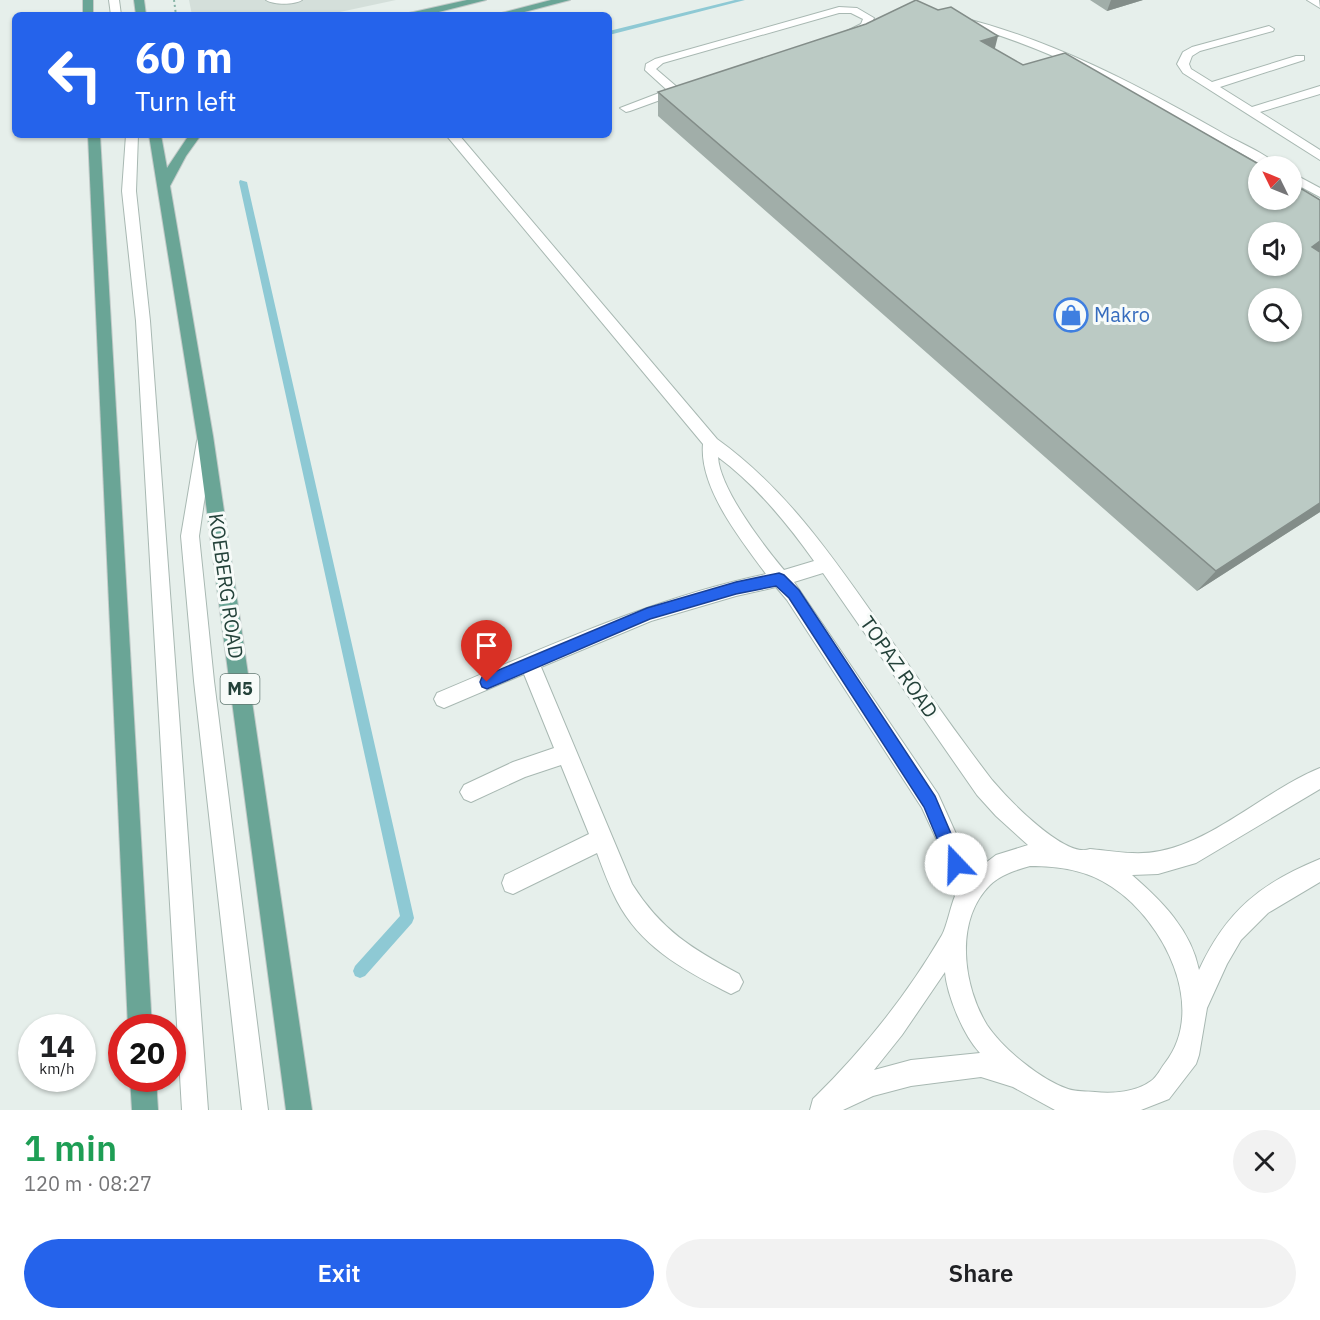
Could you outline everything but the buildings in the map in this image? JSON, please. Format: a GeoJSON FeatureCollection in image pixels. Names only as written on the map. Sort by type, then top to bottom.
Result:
{"type":"FeatureCollection","features":[{"type":"Feature","properties":{"kind":"main road"},"geometry":{"type":"LineString","coordinates":[[427,12],[481,0]]}},
{"type":"Feature","properties":{"kind":"main road"},"geometry":{"type":"LineString","coordinates":[[512,12],[565,0]]}},
{"type":"Feature","properties":{"kind":"main road"},"geometry":{"type":"LineString","coordinates":[[94,138],[139,1014]]}},
{"type":"Feature","properties":{"kind":"main road","name":"KOEBERG ROAD"},"geometry":{"type":"LineString","coordinates":[[156,138],[205,436],[299,1110]]}},
{"type":"Feature","properties":{"kind":"main road"},"geometry":{"type":"LineString","coordinates":[[164,185],[180,155],[193,138]]}},
{"type":"Feature","properties":{"kind":"main road"},"geometry":{"type":"LineString","coordinates":[[144,1092],[145,1110]]}},
{"type":"Feature","properties":{"kind":"street"},"geometry":{"type":"LineString","coordinates":[[271,0],[297,0]]}},
{"type":"Feature","properties":{"kind":"street"},"geometry":{"type":"LineString","coordinates":[[1312,0],[1320,4]]}},
{"type":"Feature","properties":{"kind":"street"},"geometry":{"type":"LineString","coordinates":[[675,92],[651,70],[650,66],[659,61],[839,9],[865,14],[869,18],[865,26]]}},
{"type":"Feature","properties":{"kind":"street"},"geometry":{"type":"LineString","coordinates":[[944,18],[975,24],[1011,35],[1081,62],[1254,156]]}},
{"type":"Feature","properties":{"kind":"street"},"geometry":{"type":"LineString","coordinates":[[834,40],[865,26],[882,22]]}},
{"type":"Feature","properties":{"kind":"street"},"geometry":{"type":"LineString","coordinates":[[1269,29],[1188,54],[1183,64],[1187,71],[1210,86],[1318,152]]}},
{"type":"Feature","properties":{"kind":"street"},"geometry":{"type":"LineString","coordinates":[[1210,86],[1300,58]]}},
{"type":"Feature","properties":{"kind":"street"},"geometry":{"type":"LineString","coordinates":[[627,108],[696,84]]}},
{"type":"Feature","properties":{"kind":"street"},"geometry":{"type":"LineString","coordinates":[[1251,111],[1320,90]]}},
{"type":"Feature","properties":{"kind":"street"},"geometry":{"type":"LineString","coordinates":[[132,138],[129,191],[143,321],[151,480],[195,1110]]}},
{"type":"Feature","properties":{"kind":"street","name":"TOPAZ ROAD"},"geometry":{"type":"LineString","coordinates":[[455,138],[711,443],[748,470],[827,564],[976,777],[1008,812],[1067,857]]}},
{"type":"Feature","properties":{"kind":"street"},"geometry":{"type":"LineString","coordinates":[[1302,183],[1320,193]]}},
{"type":"Feature","properties":{"kind":"street"},"geometry":{"type":"LineString","coordinates":[[205,436],[190,536],[204,681],[255,1110]]}},
{"type":"Feature","properties":{"kind":"street"},"geometry":{"type":"LineString","coordinates":[[711,443],[710,461],[720,487],[779,579],[794,594],[930,801],[951,847],[967,897]]}},
{"type":"Feature","properties":{"kind":"street"},"geometry":{"type":"LineString","coordinates":[[444,699],[647,614],[827,564]]}},
{"type":"Feature","properties":{"kind":"street"},"geometry":{"type":"LineString","coordinates":[[530,664],[624,892],[637,915],[651,932],[677,954],[731,982]]}},
{"type":"Feature","properties":{"kind":"street"},"geometry":{"type":"LineString","coordinates":[[471,792],[520,769],[567,753]]}},
{"type":"Feature","properties":{"kind":"street"},"geometry":{"type":"LineString","coordinates":[[1017,1076],[980,1034],[958,986],[954,937],[958,916],[967,897],[982,877],[1004,863],[1030,855],[1132,864],[1158,863],[1188,855],[1320,778]]}},
{"type":"Feature","properties":{"kind":"street"},"geometry":{"type":"LineString","coordinates":[[513,883],[602,839]]}},
{"type":"Feature","properties":{"kind":"street"},"geometry":{"type":"LineString","coordinates":[[1067,857],[1120,879],[1158,913],[1185,958],[1195,1007]]}},
{"type":"Feature","properties":{"kind":"street"},"geometry":{"type":"LineString","coordinates":[[821,1109],[870,1084],[910,1073],[981,1065],[1017,1076],[1066,1102],[1117,1107],[1160,1090],[1187,1055],[1195,1007],[1216,960],[1231,935],[1252,912],[1320,870]]}},
{"type":"Feature","properties":{"kind":"street"},"geometry":{"type":"LineString","coordinates":[[821,1109],[857,1073],[920,988],[954,937]]}},
{"type":"Feature","properties":{"kind":"shaded area"},"geometry":{"type":"Polygon","coordinates":[[[189,0],[396,0],[340,12],[191,12],[189,0]]]}},
{"type":"Feature","properties":{"kind":"waterway"},"geometry":{"type":"LineString","coordinates":[[612,32],[742,0]]}},
{"type":"Feature","properties":{"kind":"waterway"},"geometry":{"type":"LineString","coordinates":[[243,182],[407,918],[360,971]]}},
{"type":"Feature","properties":{"kind":"place","name":"Makro"},"geometry":{"type":"Point","coordinates":[1071,315]}},
{"type":"Feature","properties":{"kind":"route"},"geometry":{"type":"LineString","coordinates":[[487,682],[647,614],[736,588],[779,579],[794,594],[930,801],[951,847],[956,864]]}}]}
